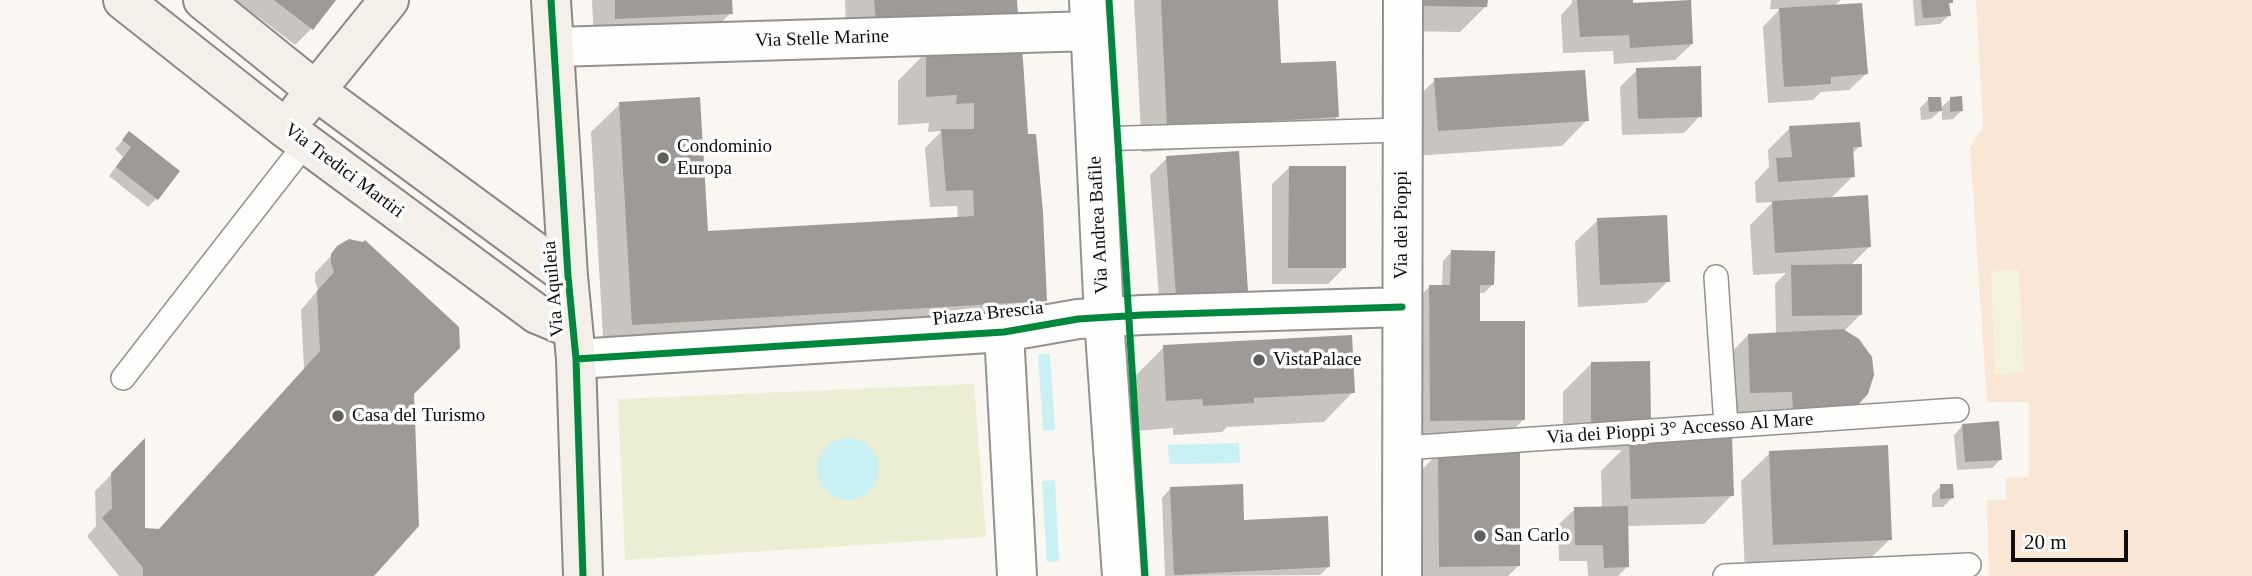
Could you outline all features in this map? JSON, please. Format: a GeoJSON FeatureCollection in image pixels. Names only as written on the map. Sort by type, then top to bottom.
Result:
{"type":"FeatureCollection","features":[{"type":"Feature","properties":{"kind":"street","name":"Via Tredici Martiri"},"geometry":{"type":"LineString","coordinates":[[123,0],[295,136],[575,344]]}},
{"type":"Feature","properties":{"kind":"street"},"geometry":{"type":"LineString","coordinates":[[203,0],[316,91],[568,276]]}},
{"type":"Feature","properties":{"kind":"street"},"geometry":{"type":"LineString","coordinates":[[295,136],[316,91],[389,0]]}},
{"type":"Feature","properties":{"kind":"street","name":"Via Aquileia"},"geometry":{"type":"LineString","coordinates":[[551,0],[568,276],[575,344],[583,576]]}},
{"type":"Feature","properties":{"kind":"street","name":"Via dei Pioppi"},"geometry":{"type":"LineString","coordinates":[[1402,576],[1403,0]]}},
{"type":"Feature","properties":{"kind":"street","name":"Via Stelle Marine"},"geometry":{"type":"LineString","coordinates":[[554,47],[1090,15]]}},
{"type":"Feature","properties":{"kind":"street","name":"Via Andrea Bafile"},"geometry":{"type":"LineString","coordinates":[[1090,15],[1104,318],[1122,576]]}},
{"type":"Feature","properties":{"kind":"street","name":"Piazza Brescia"},"geometry":{"type":"LineString","coordinates":[[575,344],[1004,332],[1078,319],[1402,307]]}},
{"type":"Feature","properties":{"kind":"street"},"geometry":{"type":"LineString","coordinates":[[1004,332],[1017,576]]}},
{"type":"Feature","properties":{"kind":"lane"},"geometry":{"type":"LineString","coordinates":[[1095,139],[1401,130]]}},
{"type":"Feature","properties":{"kind":"lane"},"geometry":{"type":"LineString","coordinates":[[123,378],[295,136]]}},
{"type":"Feature","properties":{"kind":"lane"},"geometry":{"type":"LineString","coordinates":[[1716,277],[1726,426]]}},
{"type":"Feature","properties":{"kind":"lane","name":"Via dei Pioppi 3° Accesso Al Mare"},"geometry":{"type":"LineString","coordinates":[[1403,448],[1957,410]]}},
{"type":"Feature","properties":{"kind":"lane"},"geometry":{"type":"LineString","coordinates":[[1725,576],[1969,565]]}},
{"type":"Feature","properties":{"kind":"green space"},"geometry":{"type":"Polygon","coordinates":[[[2019,269],[2024,372],[1995,374],[1991,271],[2019,269]]]}},
{"type":"Feature","properties":{"kind":"green space"},"geometry":{"type":"Polygon","coordinates":[[[974,384],[986,537],[625,560],[618,399],[974,384]]]}},
{"type":"Feature","properties":{"kind":"sand"},"geometry":{"type":"Polygon","coordinates":[[[1976,0],[2252,0],[2252,576],[1989,576],[1987,500],[2006,500],[2005,478],[2029,477],[2029,402],[1987,402],[1970,148],[1983,127],[1976,0]]]}},
{"type":"Feature","properties":{"kind":"water"},"geometry":{"type":"Polygon","coordinates":[[[1038,354],[1050,354],[1055,430],[1043,431],[1038,354]]]}},
{"type":"Feature","properties":{"kind":"water"},"geometry":{"type":"Polygon","coordinates":[[[848,438],[860,440],[870,447],[877,457],[877,481],[870,491],[860,498],[848,500],[836,498],[826,491],[819,481],[817,469],[819,457],[826,447],[836,440],[848,438]]]}},
{"type":"Feature","properties":{"kind":"water"},"geometry":{"type":"Polygon","coordinates":[[[1239,443],[1240,463],[1169,464],[1168,445],[1239,443]]]}},
{"type":"Feature","properties":{"kind":"water"},"geometry":{"type":"Polygon","coordinates":[[[1055,480],[1059,561],[1047,562],[1042,481],[1055,480]]]}},
{"type":"Feature","properties":{"kind":"building"},"geometry":{"type":"Polygon","coordinates":[[[274,0],[336,0],[313,30],[274,0]]]}},
{"type":"Feature","properties":{"kind":"building"},"geometry":{"type":"Polygon","coordinates":[[[615,0],[732,0],[733,14],[615,19],[615,0]]]}},
{"type":"Feature","properties":{"kind":"building"},"geometry":{"type":"Polygon","coordinates":[[[874,0],[1017,0],[1018,14],[876,22],[874,0]]]}},
{"type":"Feature","properties":{"kind":"building"},"geometry":{"type":"Polygon","coordinates":[[[1161,0],[1278,0],[1281,63],[1336,61],[1339,117],[1167,127],[1161,0]]]}},
{"type":"Feature","properties":{"kind":"building"},"geometry":{"type":"Polygon","coordinates":[[[1424,0],[1488,0],[1487,7],[1424,6],[1424,0]]]}},
{"type":"Feature","properties":{"kind":"building"},"geometry":{"type":"Polygon","coordinates":[[[1577,0],[1633,0],[1633,3],[1691,0],[1693,44],[1630,48],[1629,35],[1580,37],[1577,0]]]}},
{"type":"Feature","properties":{"kind":"building"},"geometry":{"type":"Polygon","coordinates":[[[1921,0],[1953,0],[1953,3],[1949,3],[1951,16],[1923,18],[1921,0]]]}},
{"type":"Feature","properties":{"kind":"building"},"geometry":{"type":"Polygon","coordinates":[[[1862,3],[1868,74],[1831,77],[1831,84],[1784,87],[1779,8],[1862,3]]]}},
{"type":"Feature","properties":{"kind":"building","name":"Condominio Europa"},"geometry":{"type":"Polygon","coordinates":[[[1022,46],[1028,134],[1036,134],[1047,301],[632,325],[619,102],[700,97],[708,231],[974,216],[973,190],[946,191],[941,129],[974,129],[974,103],[956,104],[957,95],[926,97],[926,50],[1022,46]]]}},
{"type":"Feature","properties":{"kind":"building"},"geometry":{"type":"Polygon","coordinates":[[[1701,66],[1702,117],[1638,119],[1636,68],[1701,66]]]}},
{"type":"Feature","properties":{"kind":"building"},"geometry":{"type":"Polygon","coordinates":[[[1585,70],[1589,121],[1438,131],[1434,78],[1585,70]]]}},
{"type":"Feature","properties":{"kind":"building"},"geometry":{"type":"Polygon","coordinates":[[[1962,96],[1963,111],[1950,112],[1950,97],[1962,96]]]}},
{"type":"Feature","properties":{"kind":"building"},"geometry":{"type":"Polygon","coordinates":[[[1928,97],[1941,97],[1942,111],[1929,112],[1928,97]]]}},
{"type":"Feature","properties":{"kind":"building"},"geometry":{"type":"Polygon","coordinates":[[[1860,122],[1862,147],[1853,147],[1855,177],[1778,182],[1776,158],[1792,157],[1789,126],[1860,122]]]}},
{"type":"Feature","properties":{"kind":"building"},"geometry":{"type":"Polygon","coordinates":[[[129,131],[180,171],[158,200],[116,167],[131,147],[122,140],[129,131]]]}},
{"type":"Feature","properties":{"kind":"building"},"geometry":{"type":"Polygon","coordinates":[[[1239,151],[1248,291],[1176,296],[1166,156],[1239,151]]]}},
{"type":"Feature","properties":{"kind":"building"},"geometry":{"type":"Polygon","coordinates":[[[1289,166],[1346,166],[1346,268],[1288,268],[1289,166]]]}},
{"type":"Feature","properties":{"kind":"building"},"geometry":{"type":"Polygon","coordinates":[[[1868,195],[1871,247],[1775,253],[1772,201],[1868,195]]]}},
{"type":"Feature","properties":{"kind":"building"},"geometry":{"type":"Polygon","coordinates":[[[1667,215],[1670,282],[1600,285],[1597,218],[1667,215]]]}},
{"type":"Feature","properties":{"kind":"building","name":"Casa del Turismo"},"geometry":{"type":"Polygon","coordinates":[[[349,239],[363,242],[365,240],[459,327],[460,348],[414,394],[419,526],[374,576],[143,576],[143,568],[102,518],[112,508],[111,473],[145,438],[145,528],[159,529],[320,351],[317,291],[334,272],[331,254],[337,246],[349,239]]]}},
{"type":"Feature","properties":{"kind":"building"},"geometry":{"type":"Polygon","coordinates":[[[1451,250],[1495,251],[1494,285],[1480,285],[1480,321],[1525,321],[1525,420],[1430,421],[1429,285],[1450,285],[1451,250]]]}},
{"type":"Feature","properties":{"kind":"building"},"geometry":{"type":"Polygon","coordinates":[[[1862,264],[1862,315],[1792,316],[1791,265],[1862,264]]]}},
{"type":"Feature","properties":{"kind":"building"},"geometry":{"type":"Polygon","coordinates":[[[1843,329],[1859,339],[1872,357],[1874,375],[1868,394],[1854,409],[1793,412],[1792,392],[1750,393],[1748,334],[1843,329]]]}},
{"type":"Feature","properties":{"kind":"building","name":"VistaPalace"},"geometry":{"type":"Polygon","coordinates":[[[1352,335],[1355,393],[1254,398],[1254,403],[1203,406],[1202,399],[1166,401],[1163,345],[1352,335]]]}},
{"type":"Feature","properties":{"kind":"building"},"geometry":{"type":"Polygon","coordinates":[[[1650,361],[1651,422],[1591,422],[1591,362],[1650,361]]]}},
{"type":"Feature","properties":{"kind":"building"},"geometry":{"type":"Polygon","coordinates":[[[1999,421],[2002,460],[1965,462],[1962,424],[1999,421]]]}},
{"type":"Feature","properties":{"kind":"building"},"geometry":{"type":"Polygon","coordinates":[[[1732,436],[1734,496],[1631,499],[1629,440],[1732,436]]]}},
{"type":"Feature","properties":{"kind":"building"},"geometry":{"type":"Polygon","coordinates":[[[1888,445],[1892,540],[1773,545],[1769,451],[1888,445]]]}},
{"type":"Feature","properties":{"kind":"building"},"geometry":{"type":"Polygon","coordinates":[[[1520,447],[1520,566],[1439,567],[1438,452],[1520,447]]]}},
{"type":"Feature","properties":{"kind":"building"},"geometry":{"type":"Polygon","coordinates":[[[1243,484],[1244,520],[1328,516],[1330,567],[1174,575],[1170,487],[1243,484]]]}},
{"type":"Feature","properties":{"kind":"building"},"geometry":{"type":"Polygon","coordinates":[[[1940,484],[1953,484],[1954,498],[1940,499],[1940,484]]]}},
{"type":"Feature","properties":{"kind":"building"},"geometry":{"type":"Polygon","coordinates":[[[1628,506],[1629,567],[1604,568],[1603,545],[1575,545],[1574,507],[1628,506]]]}},
{"type":"Feature","properties":{"kind":"cycle path"},"geometry":{"type":"LineString","coordinates":[[551,0],[568,276],[576,359],[583,576]]}},
{"type":"Feature","properties":{"kind":"cycle path"},"geometry":{"type":"LineString","coordinates":[[1109,0],[1145,576]]}},
{"type":"Feature","properties":{"kind":"cycle path"},"geometry":{"type":"LineString","coordinates":[[576,359],[1004,332],[1078,319],[1402,307]]}},
{"type":"Feature","properties":{"kind":"place","name":"Condominio Europa"},"geometry":{"type":"Point","coordinates":[663,158]}},
{"type":"Feature","properties":{"kind":"place","name":"VistaPalace"},"geometry":{"type":"Point","coordinates":[1259,360]}},
{"type":"Feature","properties":{"kind":"place","name":"Casa del Turismo"},"geometry":{"type":"Point","coordinates":[338,416]}},
{"type":"Feature","properties":{"kind":"place","name":"San Carlo"},"geometry":{"type":"Point","coordinates":[1480,536]}}]}
